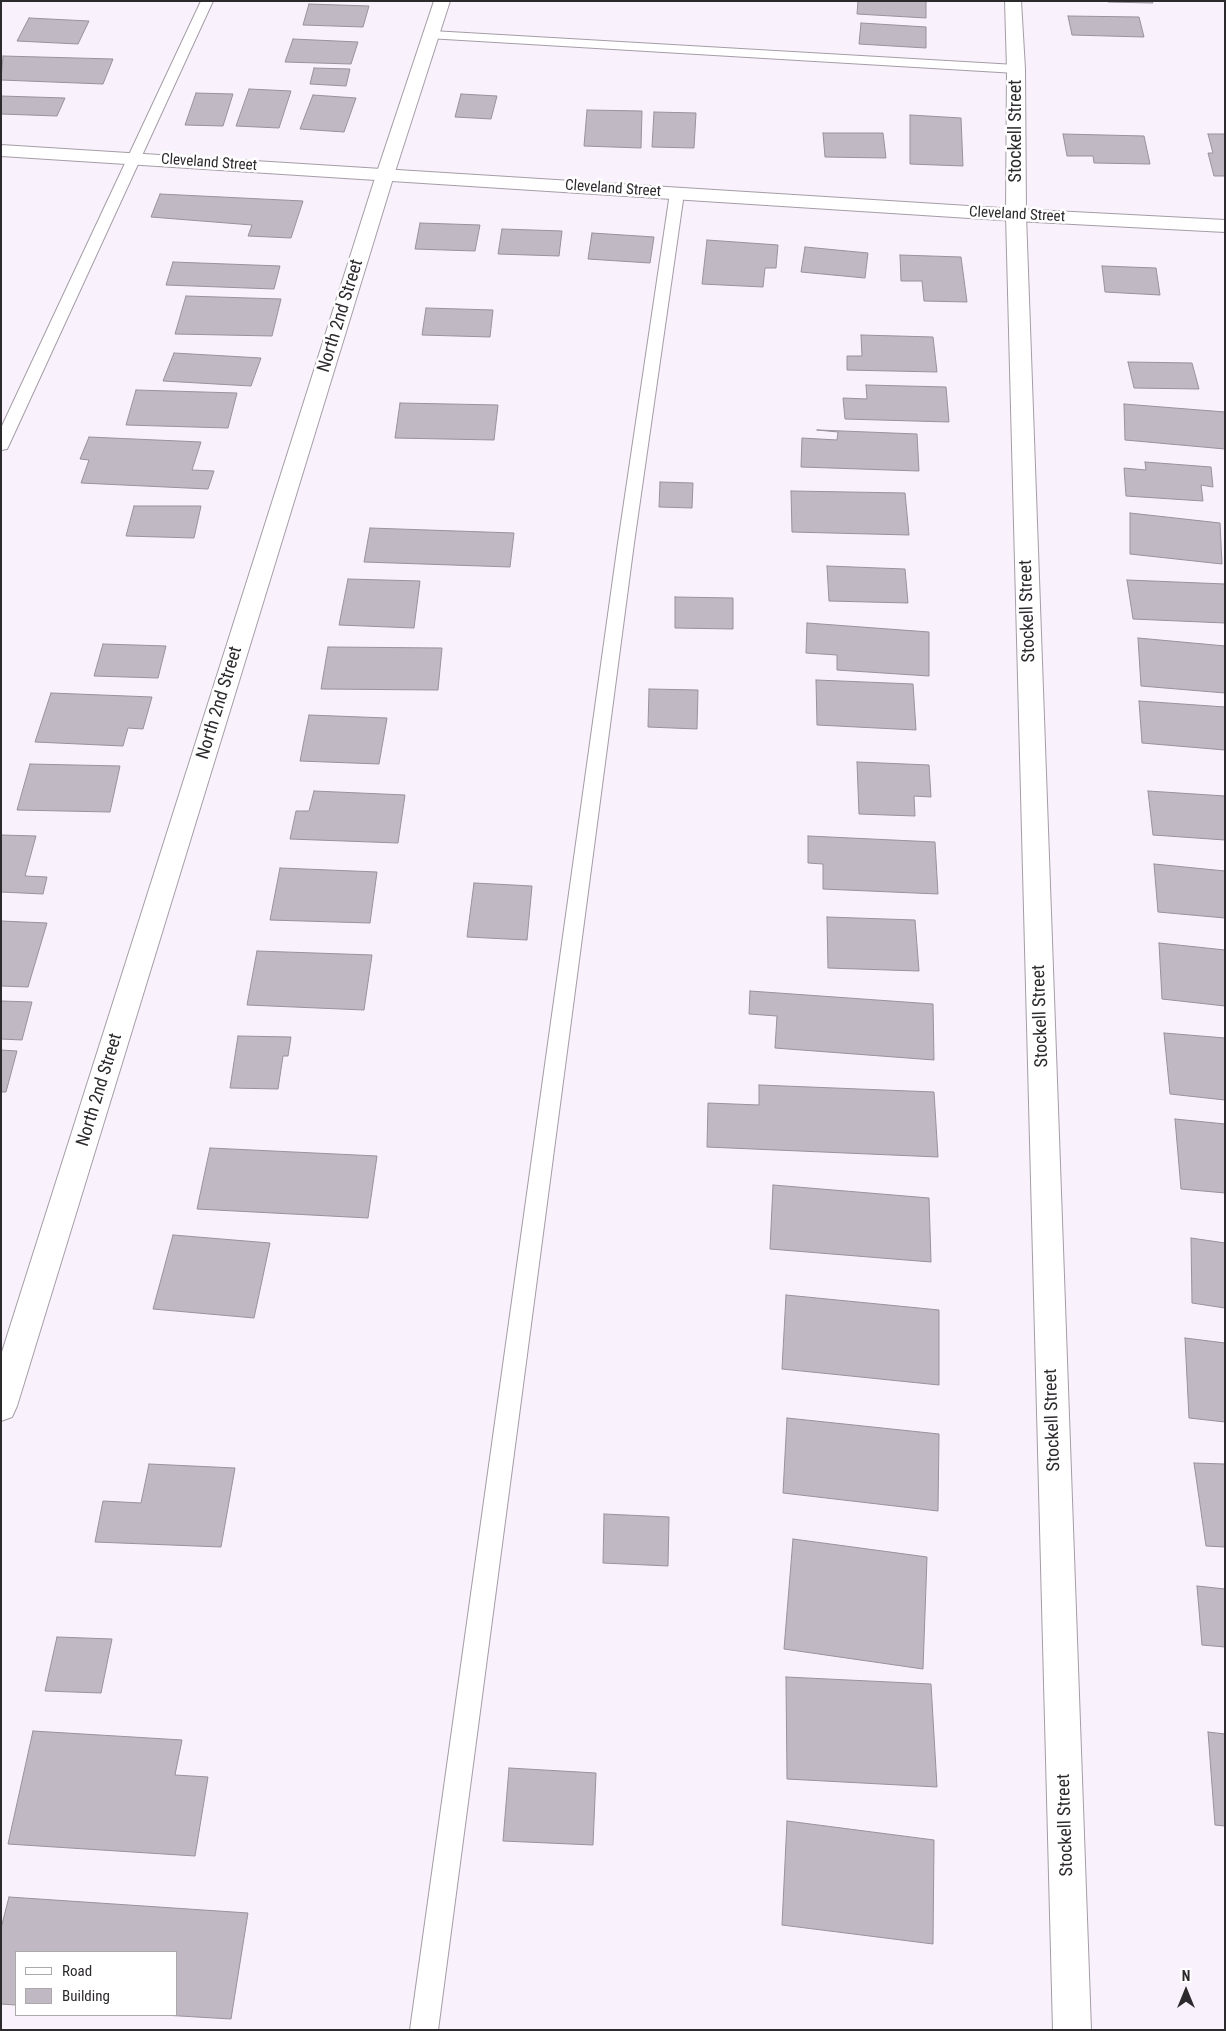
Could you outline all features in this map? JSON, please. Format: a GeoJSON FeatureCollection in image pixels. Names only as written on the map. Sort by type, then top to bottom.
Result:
{"type":"FeatureCollection","features":[{"type":"Feature","properties":{"kind":"street","name":"North 2nd Street"},"geometry":{"type":"LineString","coordinates":[[1,1406],[385,175],[442,1]]}},
{"type":"Feature","properties":{"kind":"street","name":"Stockell Street"},"geometry":{"type":"LineString","coordinates":[[1013,1],[1016,69],[1016,215],[1072,2030]]}},
{"type":"Feature","properties":{"kind":"street","name":"Cleveland Street"},"geometry":{"type":"LineString","coordinates":[[1,150],[1016,215],[1225,226]]}},
{"type":"Feature","properties":{"kind":"lane"},"geometry":{"type":"LineString","coordinates":[[1,446],[207,1]]}},
{"type":"Feature","properties":{"kind":"lane"},"geometry":{"type":"LineString","coordinates":[[432,35],[1016,69]]}},
{"type":"Feature","properties":{"kind":"lane"},"geometry":{"type":"LineString","coordinates":[[424,2030],[626,543],[677,193]]}},
{"type":"Feature","properties":{"kind":"building"},"geometry":{"type":"Polygon","coordinates":[[[858,1],[926,1],[926,18],[857,14],[858,1]]]}},
{"type":"Feature","properties":{"kind":"building"},"geometry":{"type":"Polygon","coordinates":[[[1152,1],[1153,3],[1108,2],[1152,1]]]}},
{"type":"Feature","properties":{"kind":"building"},"geometry":{"type":"Polygon","coordinates":[[[309,4],[369,6],[363,27],[303,25],[309,4]]]}},
{"type":"Feature","properties":{"kind":"building"},"geometry":{"type":"Polygon","coordinates":[[[1068,16],[1139,17],[1144,37],[1072,35],[1068,16]]]}},
{"type":"Feature","properties":{"kind":"building"},"geometry":{"type":"Polygon","coordinates":[[[29,18],[89,21],[78,44],[17,41],[29,18]]]}},
{"type":"Feature","properties":{"kind":"building"},"geometry":{"type":"Polygon","coordinates":[[[861,23],[926,27],[926,48],[859,44],[861,23]]]}},
{"type":"Feature","properties":{"kind":"building"},"geometry":{"type":"Polygon","coordinates":[[[293,39],[358,42],[351,64],[285,62],[293,39]]]}},
{"type":"Feature","properties":{"kind":"building"},"geometry":{"type":"Polygon","coordinates":[[[3,56],[113,59],[103,84],[1,80],[3,56]]]}},
{"type":"Feature","properties":{"kind":"building"},"geometry":{"type":"Polygon","coordinates":[[[314,68],[350,69],[346,86],[310,84],[314,68]]]}},
{"type":"Feature","properties":{"kind":"building"},"geometry":{"type":"Polygon","coordinates":[[[249,89],[291,91],[279,128],[236,126],[249,89]]]}},
{"type":"Feature","properties":{"kind":"building"},"geometry":{"type":"Polygon","coordinates":[[[196,93],[233,94],[223,126],[185,125],[196,93]]]}},
{"type":"Feature","properties":{"kind":"building"},"geometry":{"type":"Polygon","coordinates":[[[461,94],[497,96],[491,119],[455,117],[461,94]]]}},
{"type":"Feature","properties":{"kind":"building"},"geometry":{"type":"Polygon","coordinates":[[[313,95],[356,98],[344,132],[300,129],[313,95]]]}},
{"type":"Feature","properties":{"kind":"building"},"geometry":{"type":"Polygon","coordinates":[[[1,96],[65,98],[57,116],[1,114],[1,96]]]}},
{"type":"Feature","properties":{"kind":"building"},"geometry":{"type":"Polygon","coordinates":[[[587,110],[642,111],[641,148],[584,146],[587,110]]]}},
{"type":"Feature","properties":{"kind":"building"},"geometry":{"type":"Polygon","coordinates":[[[654,112],[696,113],[694,148],[652,147],[654,112]]]}},
{"type":"Feature","properties":{"kind":"building"},"geometry":{"type":"Polygon","coordinates":[[[910,115],[961,118],[963,166],[910,164],[910,115]]]}},
{"type":"Feature","properties":{"kind":"building"},"geometry":{"type":"Polygon","coordinates":[[[823,133],[883,133],[886,158],[825,157],[823,133]]]}},
{"type":"Feature","properties":{"kind":"building"},"geometry":{"type":"Polygon","coordinates":[[[1063,134],[1144,136],[1150,164],[1094,163],[1093,156],[1067,156],[1063,134]]]}},
{"type":"Feature","properties":{"kind":"building"},"geometry":{"type":"Polygon","coordinates":[[[1208,134],[1225,134],[1225,176],[1214,176],[1208,153],[1213,153],[1208,134]]]}},
{"type":"Feature","properties":{"kind":"building"},"geometry":{"type":"Polygon","coordinates":[[[160,194],[303,201],[291,238],[248,236],[252,225],[151,217],[160,194]]]}},
{"type":"Feature","properties":{"kind":"building"},"geometry":{"type":"Polygon","coordinates":[[[420,223],[480,225],[475,251],[415,249],[420,223]]]}},
{"type":"Feature","properties":{"kind":"building"},"geometry":{"type":"Polygon","coordinates":[[[502,229],[562,231],[559,256],[498,254],[502,229]]]}},
{"type":"Feature","properties":{"kind":"building"},"geometry":{"type":"Polygon","coordinates":[[[592,233],[654,237],[650,263],[588,259],[592,233]]]}},
{"type":"Feature","properties":{"kind":"building"},"geometry":{"type":"Polygon","coordinates":[[[707,240],[778,245],[776,268],[765,268],[763,287],[702,284],[707,240]]]}},
{"type":"Feature","properties":{"kind":"building"},"geometry":{"type":"Polygon","coordinates":[[[805,247],[868,253],[865,278],[801,272],[805,247]]]}},
{"type":"Feature","properties":{"kind":"building"},"geometry":{"type":"Polygon","coordinates":[[[900,255],[961,257],[967,302],[924,301],[922,281],[901,281],[900,255]]]}},
{"type":"Feature","properties":{"kind":"building"},"geometry":{"type":"Polygon","coordinates":[[[173,262],[280,266],[274,289],[166,285],[173,262]]]}},
{"type":"Feature","properties":{"kind":"building"},"geometry":{"type":"Polygon","coordinates":[[[1102,266],[1156,268],[1160,295],[1105,292],[1102,266]]]}},
{"type":"Feature","properties":{"kind":"building"},"geometry":{"type":"Polygon","coordinates":[[[186,296],[281,299],[272,336],[175,334],[186,296]]]}},
{"type":"Feature","properties":{"kind":"building"},"geometry":{"type":"Polygon","coordinates":[[[426,308],[493,310],[490,337],[422,335],[426,308]]]}},
{"type":"Feature","properties":{"kind":"building"},"geometry":{"type":"Polygon","coordinates":[[[861,335],[933,337],[937,372],[847,370],[847,356],[862,356],[861,335]]]}},
{"type":"Feature","properties":{"kind":"building"},"geometry":{"type":"Polygon","coordinates":[[[174,353],[261,358],[251,386],[163,381],[174,353]]]}},
{"type":"Feature","properties":{"kind":"building"},"geometry":{"type":"Polygon","coordinates":[[[1128,362],[1192,363],[1199,389],[1134,388],[1128,362]]]}},
{"type":"Feature","properties":{"kind":"building"},"geometry":{"type":"Polygon","coordinates":[[[866,385],[946,387],[949,422],[845,419],[843,398],[867,399],[866,385]]]}},
{"type":"Feature","properties":{"kind":"building"},"geometry":{"type":"Polygon","coordinates":[[[136,390],[237,393],[228,428],[126,425],[136,390]]]}},
{"type":"Feature","properties":{"kind":"building"},"geometry":{"type":"Polygon","coordinates":[[[400,403],[498,405],[494,440],[395,438],[400,403]]]}},
{"type":"Feature","properties":{"kind":"building"},"geometry":{"type":"Polygon","coordinates":[[[1124,404],[1225,412],[1225,449],[1125,440],[1124,404]]]}},
{"type":"Feature","properties":{"kind":"building"},"geometry":{"type":"Polygon","coordinates":[[[817,430],[917,434],[919,471],[801,467],[802,438],[837,440],[838,432],[817,430]]]}},
{"type":"Feature","properties":{"kind":"building"},"geometry":{"type":"Polygon","coordinates":[[[89,437],[201,442],[192,470],[214,471],[208,489],[81,483],[89,460],[80,459],[89,437]]]}},
{"type":"Feature","properties":{"kind":"building"},"geometry":{"type":"Polygon","coordinates":[[[1145,462],[1211,467],[1213,487],[1201,485],[1203,501],[1126,496],[1124,468],[1146,470],[1145,462]]]}},
{"type":"Feature","properties":{"kind":"building"},"geometry":{"type":"Polygon","coordinates":[[[660,482],[693,483],[692,508],[659,507],[660,482]]]}},
{"type":"Feature","properties":{"kind":"building"},"geometry":{"type":"Polygon","coordinates":[[[791,491],[905,493],[909,535],[792,532],[791,491]]]}},
{"type":"Feature","properties":{"kind":"building"},"geometry":{"type":"Polygon","coordinates":[[[134,506],[201,506],[194,538],[126,536],[134,506]]]}},
{"type":"Feature","properties":{"kind":"building"},"geometry":{"type":"Polygon","coordinates":[[[1130,513],[1220,523],[1222,564],[1130,554],[1130,513]]]}},
{"type":"Feature","properties":{"kind":"building"},"geometry":{"type":"Polygon","coordinates":[[[370,528],[514,533],[510,567],[364,562],[370,528]]]}},
{"type":"Feature","properties":{"kind":"building"},"geometry":{"type":"Polygon","coordinates":[[[827,566],[905,569],[908,603],[829,601],[827,566]]]}},
{"type":"Feature","properties":{"kind":"building"},"geometry":{"type":"Polygon","coordinates":[[[348,579],[420,581],[414,628],[339,625],[348,579]]]}},
{"type":"Feature","properties":{"kind":"building"},"geometry":{"type":"Polygon","coordinates":[[[1127,580],[1225,584],[1225,623],[1133,619],[1127,580]]]}},
{"type":"Feature","properties":{"kind":"building"},"geometry":{"type":"Polygon","coordinates":[[[675,597],[733,598],[733,629],[675,628],[675,597]]]}},
{"type":"Feature","properties":{"kind":"building"},"geometry":{"type":"Polygon","coordinates":[[[807,623],[929,632],[929,676],[837,670],[837,655],[806,653],[807,623]]]}},
{"type":"Feature","properties":{"kind":"building"},"geometry":{"type":"Polygon","coordinates":[[[1138,638],[1225,646],[1225,693],[1141,686],[1138,638]]]}},
{"type":"Feature","properties":{"kind":"building"},"geometry":{"type":"Polygon","coordinates":[[[103,644],[166,646],[158,678],[94,676],[103,644]]]}},
{"type":"Feature","properties":{"kind":"building"},"geometry":{"type":"Polygon","coordinates":[[[328,647],[442,648],[438,690],[321,689],[328,647]]]}},
{"type":"Feature","properties":{"kind":"building"},"geometry":{"type":"Polygon","coordinates":[[[816,680],[913,684],[916,730],[817,725],[816,680]]]}},
{"type":"Feature","properties":{"kind":"building"},"geometry":{"type":"Polygon","coordinates":[[[649,689],[698,690],[697,729],[648,727],[649,689]]]}},
{"type":"Feature","properties":{"kind":"building"},"geometry":{"type":"Polygon","coordinates":[[[51,693],[152,697],[143,729],[128,728],[123,746],[35,742],[51,693]]]}},
{"type":"Feature","properties":{"kind":"building"},"geometry":{"type":"Polygon","coordinates":[[[1139,701],[1225,707],[1225,750],[1142,743],[1139,701]]]}},
{"type":"Feature","properties":{"kind":"building"},"geometry":{"type":"Polygon","coordinates":[[[309,715],[387,718],[379,764],[300,761],[309,715]]]}},
{"type":"Feature","properties":{"kind":"building"},"geometry":{"type":"Polygon","coordinates":[[[857,762],[929,765],[931,797],[914,796],[915,816],[859,814],[857,762]]]}},
{"type":"Feature","properties":{"kind":"building"},"geometry":{"type":"Polygon","coordinates":[[[30,764],[120,766],[110,812],[17,810],[30,764]]]}},
{"type":"Feature","properties":{"kind":"building"},"geometry":{"type":"Polygon","coordinates":[[[314,791],[405,795],[398,843],[290,839],[296,811],[309,811],[314,791]]]}},
{"type":"Feature","properties":{"kind":"building"},"geometry":{"type":"Polygon","coordinates":[[[1148,791],[1225,796],[1225,840],[1153,835],[1148,791]]]}},
{"type":"Feature","properties":{"kind":"building"},"geometry":{"type":"Polygon","coordinates":[[[1,835],[36,836],[25,876],[47,877],[43,894],[1,892],[1,835]]]}},
{"type":"Feature","properties":{"kind":"building"},"geometry":{"type":"Polygon","coordinates":[[[808,836],[935,842],[938,894],[823,889],[823,864],[808,863],[808,836]]]}},
{"type":"Feature","properties":{"kind":"building"},"geometry":{"type":"Polygon","coordinates":[[[1154,864],[1225,871],[1225,918],[1158,912],[1154,864]]]}},
{"type":"Feature","properties":{"kind":"building"},"geometry":{"type":"Polygon","coordinates":[[[280,868],[377,872],[370,923],[270,920],[280,868]]]}},
{"type":"Feature","properties":{"kind":"building"},"geometry":{"type":"Polygon","coordinates":[[[474,883],[532,886],[527,940],[467,937],[474,883]]]}},
{"type":"Feature","properties":{"kind":"building"},"geometry":{"type":"Polygon","coordinates":[[[827,917],[915,920],[919,971],[828,968],[827,917]]]}},
{"type":"Feature","properties":{"kind":"building"},"geometry":{"type":"Polygon","coordinates":[[[1,921],[47,923],[28,987],[1,986],[1,921]]]}},
{"type":"Feature","properties":{"kind":"building"},"geometry":{"type":"Polygon","coordinates":[[[1159,943],[1225,950],[1225,1006],[1162,999],[1159,943]]]}},
{"type":"Feature","properties":{"kind":"building"},"geometry":{"type":"Polygon","coordinates":[[[257,951],[372,955],[364,1010],[247,1005],[257,951]]]}},
{"type":"Feature","properties":{"kind":"building"},"geometry":{"type":"Polygon","coordinates":[[[750,991],[933,1004],[934,1060],[775,1048],[777,1016],[749,1014],[750,991]]]}},
{"type":"Feature","properties":{"kind":"building"},"geometry":{"type":"Polygon","coordinates":[[[1,1001],[32,1002],[22,1040],[1,1039],[1,1001]]]}},
{"type":"Feature","properties":{"kind":"building"},"geometry":{"type":"Polygon","coordinates":[[[1164,1033],[1225,1038],[1225,1100],[1170,1094],[1164,1033]]]}},
{"type":"Feature","properties":{"kind":"building"},"geometry":{"type":"Polygon","coordinates":[[[238,1036],[291,1037],[288,1056],[283,1056],[278,1089],[230,1088],[238,1036]]]}},
{"type":"Feature","properties":{"kind":"building"},"geometry":{"type":"Polygon","coordinates":[[[1,1050],[17,1051],[6,1092],[1,1092],[1,1050]]]}},
{"type":"Feature","properties":{"kind":"building"},"geometry":{"type":"Polygon","coordinates":[[[759,1085],[934,1092],[938,1157],[707,1147],[708,1103],[759,1105],[759,1085]]]}},
{"type":"Feature","properties":{"kind":"building"},"geometry":{"type":"Polygon","coordinates":[[[1175,1119],[1225,1124],[1225,1193],[1181,1189],[1175,1119]]]}},
{"type":"Feature","properties":{"kind":"building"},"geometry":{"type":"Polygon","coordinates":[[[210,1148],[377,1156],[368,1218],[197,1209],[210,1148]]]}},
{"type":"Feature","properties":{"kind":"building"},"geometry":{"type":"Polygon","coordinates":[[[773,1185],[929,1198],[931,1262],[770,1249],[773,1185]]]}},
{"type":"Feature","properties":{"kind":"building"},"geometry":{"type":"Polygon","coordinates":[[[173,1235],[270,1243],[254,1318],[153,1309],[173,1235]]]}},
{"type":"Feature","properties":{"kind":"building"},"geometry":{"type":"Polygon","coordinates":[[[1191,1238],[1225,1243],[1225,1308],[1192,1303],[1191,1238]]]}},
{"type":"Feature","properties":{"kind":"building"},"geometry":{"type":"Polygon","coordinates":[[[786,1295],[939,1310],[939,1385],[782,1369],[786,1295]]]}},
{"type":"Feature","properties":{"kind":"building"},"geometry":{"type":"Polygon","coordinates":[[[1185,1338],[1225,1343],[1225,1422],[1189,1418],[1185,1338]]]}},
{"type":"Feature","properties":{"kind":"building"},"geometry":{"type":"Polygon","coordinates":[[[787,1418],[939,1434],[938,1511],[783,1493],[787,1418]]]}},
{"type":"Feature","properties":{"kind":"building"},"geometry":{"type":"Polygon","coordinates":[[[1194,1463],[1225,1464],[1225,1547],[1206,1546],[1194,1463]]]}},
{"type":"Feature","properties":{"kind":"building"},"geometry":{"type":"Polygon","coordinates":[[[149,1464],[235,1468],[221,1547],[95,1542],[103,1501],[141,1503],[149,1464]]]}},
{"type":"Feature","properties":{"kind":"building"},"geometry":{"type":"Polygon","coordinates":[[[604,1514],[669,1517],[668,1566],[603,1563],[604,1514]]]}},
{"type":"Feature","properties":{"kind":"building"},"geometry":{"type":"Polygon","coordinates":[[[793,1539],[927,1557],[923,1669],[784,1649],[793,1539]]]}},
{"type":"Feature","properties":{"kind":"building"},"geometry":{"type":"Polygon","coordinates":[[[1197,1586],[1225,1589],[1225,1647],[1202,1645],[1197,1586]]]}},
{"type":"Feature","properties":{"kind":"building"},"geometry":{"type":"Polygon","coordinates":[[[57,1637],[112,1639],[101,1693],[45,1691],[57,1637]]]}},
{"type":"Feature","properties":{"kind":"building"},"geometry":{"type":"Polygon","coordinates":[[[786,1677],[931,1684],[937,1787],[787,1779],[786,1677]]]}},
{"type":"Feature","properties":{"kind":"building"},"geometry":{"type":"Polygon","coordinates":[[[33,1731],[182,1740],[175,1775],[208,1777],[195,1856],[8,1844],[33,1731]]]}},
{"type":"Feature","properties":{"kind":"building"},"geometry":{"type":"Polygon","coordinates":[[[1208,1732],[1225,1734],[1225,1826],[1215,1825],[1208,1732]]]}},
{"type":"Feature","properties":{"kind":"building"},"geometry":{"type":"Polygon","coordinates":[[[509,1768],[596,1773],[593,1845],[503,1841],[509,1768]]]}},
{"type":"Feature","properties":{"kind":"building"},"geometry":{"type":"Polygon","coordinates":[[[787,1821],[934,1840],[933,1944],[782,1925],[787,1821]]]}},
{"type":"Feature","properties":{"kind":"building"},"geometry":{"type":"Polygon","coordinates":[[[9,1897],[248,1913],[231,2019],[178,2016],[178,1951],[15,1951],[15,2005],[1,2004],[1,1928],[9,1897]]]}}]}
